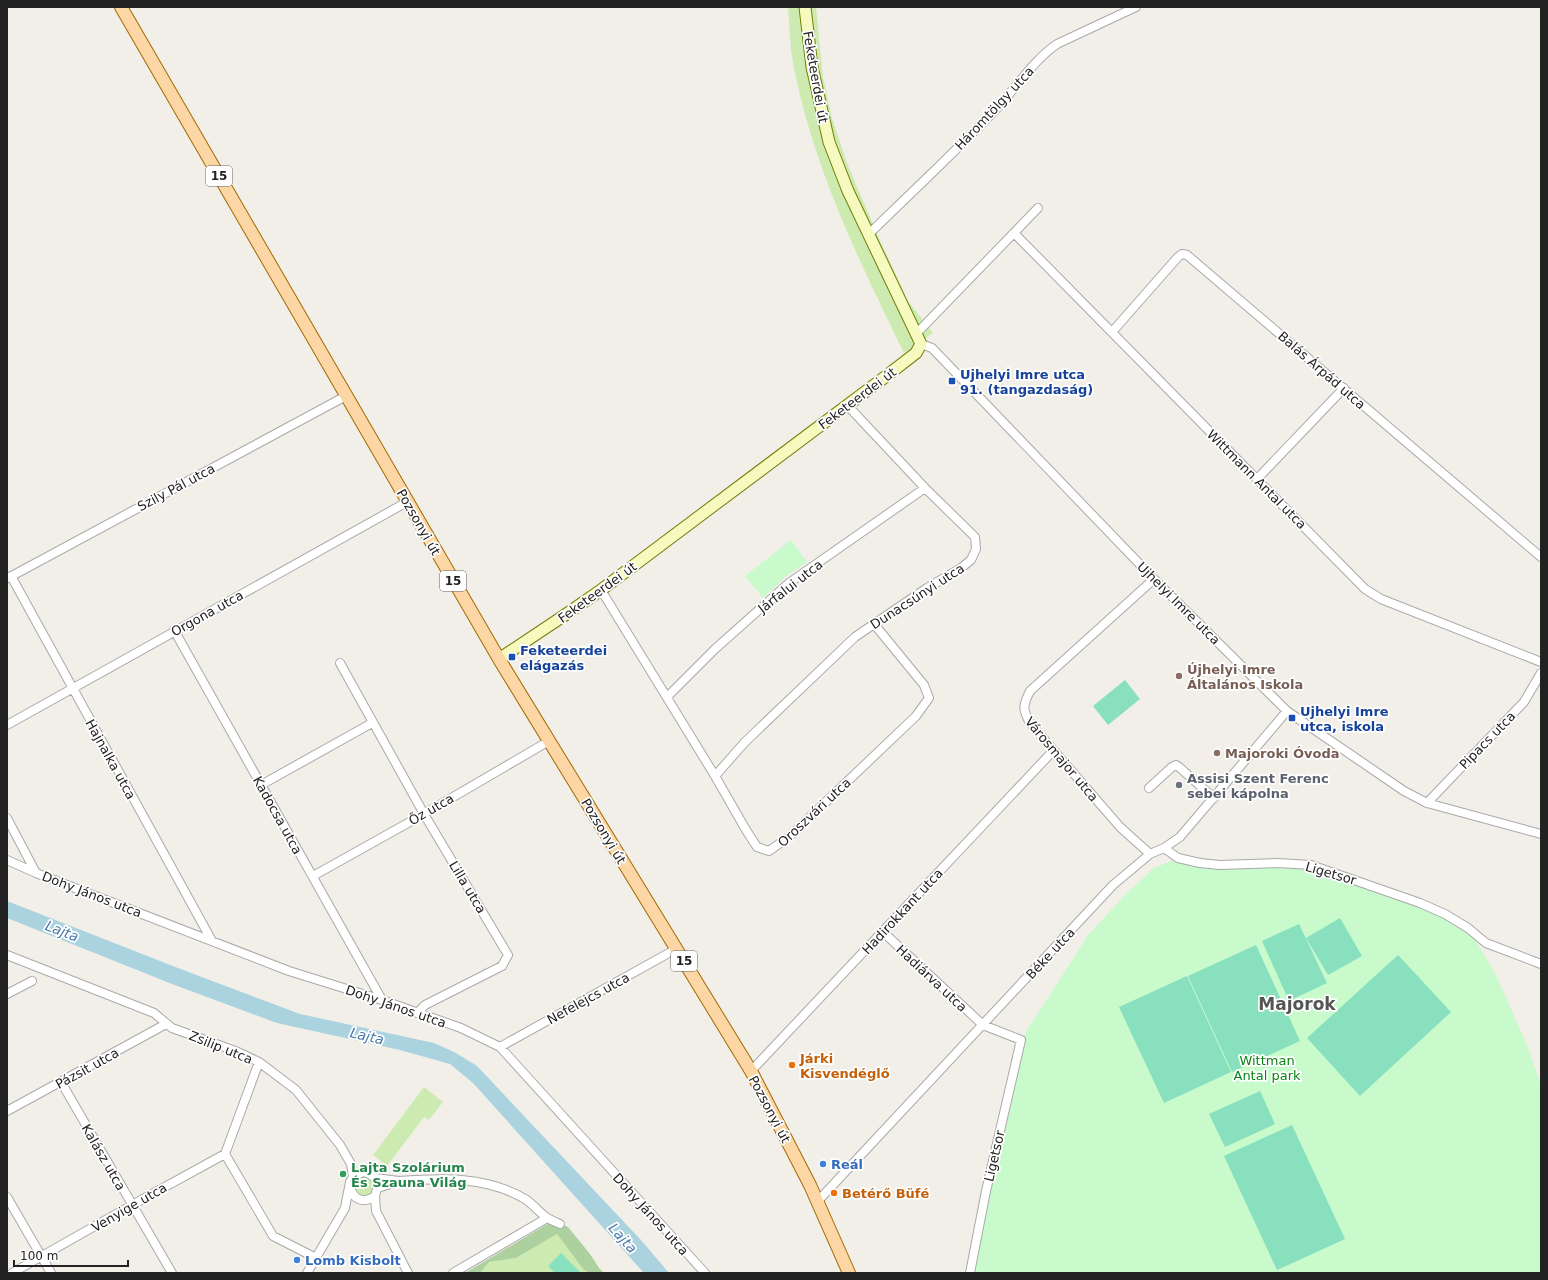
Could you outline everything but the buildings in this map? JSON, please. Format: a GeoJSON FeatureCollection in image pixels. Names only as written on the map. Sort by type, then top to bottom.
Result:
{"type":"FeatureCollection","features":[{"type":"Feature","properties":{"kind":"main road","name":"15"},"geometry":{"type":"LineString","coordinates":[[121,7],[346,396]]}},
{"type":"Feature","properties":{"kind":"main road","name":"Feketeerdei út"},"geometry":{"type":"LineString","coordinates":[[499,659],[566,616],[601,590],[916,353],[921,344],[868,235],[838,166],[826,130],[812,67],[805,7]]}},
{"type":"Feature","properties":{"kind":"main road","name":"Pozsonyi út"},"geometry":{"type":"LineString","coordinates":[[346,396],[499,659],[751,1071],[818,1202],[849,1273]]}},
{"type":"Feature","properties":{"kind":"street","name":"Háromtölgy utca"},"geometry":{"type":"LineString","coordinates":[[868,235],[999,105],[1046,52],[1057,44],[1136,7]]}},
{"type":"Feature","properties":{"kind":"street"},"geometry":{"type":"LineString","coordinates":[[916,334],[1038,208]]}},
{"type":"Feature","properties":{"kind":"street","name":"Wittmann Antal utca"},"geometry":{"type":"LineString","coordinates":[[1014,233],[1365,589],[1381,598],[1541,662]]}},
{"type":"Feature","properties":{"kind":"street","name":"Balás Árpád utca"},"geometry":{"type":"LineString","coordinates":[[1112,332],[1181,254],[1186,254],[1192,257],[1541,557]]}},
{"type":"Feature","properties":{"kind":"street","name":"Ujhelyi Imre utca"},"geometry":{"type":"LineString","coordinates":[[921,344],[932,348],[1154,579],[1287,711],[1404,791],[1427,803],[1541,834]]}},
{"type":"Feature","properties":{"kind":"street"},"geometry":{"type":"LineString","coordinates":[[1257,479],[1344,388]]}},
{"type":"Feature","properties":{"kind":"street","name":"Szily Pál utca"},"geometry":{"type":"LineString","coordinates":[[9,577],[346,396]]}},
{"type":"Feature","properties":{"kind":"street","name":"Dunacsúnyi utca"},"geometry":{"type":"LineString","coordinates":[[715,776],[745,742],[855,637],[928,588],[961,568],[971,560],[976,549],[975,537],[847,405]]}},
{"type":"Feature","properties":{"kind":"street","name":"Járfalui utca"},"geometry":{"type":"LineString","coordinates":[[667,696],[715,649],[789,583],[926,488]]}},
{"type":"Feature","properties":{"kind":"street","name":"Orgona utca"},"geometry":{"type":"LineString","coordinates":[[7,725],[174,630],[407,502]]}},
{"type":"Feature","properties":{"kind":"street","name":"Hajnalka utca"},"geometry":{"type":"LineString","coordinates":[[9,577],[212,941]]}},
{"type":"Feature","properties":{"kind":"street","name":"Városmajor utca"},"geometry":{"type":"LineString","coordinates":[[1150,854],[1120,827],[1030,724],[1024,712],[1025,702],[1030,691],[1154,579]]}},
{"type":"Feature","properties":{"kind":"street","name":"Oroszvári utca"},"geometry":{"type":"LineString","coordinates":[[601,590],[667,696],[757,847],[769,852],[790,836],[916,716],[929,698],[924,685],[874,624]]}},
{"type":"Feature","properties":{"kind":"street","name":"Kadocsa utca"},"geometry":{"type":"LineString","coordinates":[[174,630],[382,1000]]}},
{"type":"Feature","properties":{"kind":"street","name":"Lilla utca"},"geometry":{"type":"LineString","coordinates":[[340,663],[372,723],[424,814],[508,955],[502,966],[425,1005],[417,1013]]}},
{"type":"Feature","properties":{"kind":"street","name":"Pipacs utca"},"geometry":{"type":"LineString","coordinates":[[1427,803],[1524,702],[1541,673]]}},
{"type":"Feature","properties":{"kind":"street","name":"Béke utca"},"geometry":{"type":"LineString","coordinates":[[818,1202],[1113,885],[1150,854],[1164,848],[1180,837],[1287,711]]}},
{"type":"Feature","properties":{"kind":"street"},"geometry":{"type":"LineString","coordinates":[[261,785],[372,723]]}},
{"type":"Feature","properties":{"kind":"street","name":"Őz utca"},"geometry":{"type":"LineString","coordinates":[[313,876],[424,814],[549,741]]}},
{"type":"Feature","properties":{"kind":"street","name":"Hadirokkant utca"},"geometry":{"type":"LineString","coordinates":[[751,1071],[1053,751]]}},
{"type":"Feature","properties":{"kind":"street"},"geometry":{"type":"LineString","coordinates":[[1149,788],[1176,765],[1214,798]]}},
{"type":"Feature","properties":{"kind":"street"},"geometry":{"type":"LineString","coordinates":[[7,818],[36,873]]}},
{"type":"Feature","properties":{"kind":"street","name":"Ligetsor"},"geometry":{"type":"LineString","coordinates":[[1164,848],[1178,858],[1200,864],[1220,865],[1278,863],[1312,865],[1403,897],[1439,912],[1468,928],[1486,943],[1541,964]]}},
{"type":"Feature","properties":{"kind":"street","name":"Dohy János utca"},"geometry":{"type":"LineString","coordinates":[[7,860],[36,873],[289,971],[382,1000],[461,1028],[500,1048],[705,1273]]}},
{"type":"Feature","properties":{"kind":"street","name":"Hadiárva utca"},"geometry":{"type":"LineString","coordinates":[[882,931],[983,1024],[1021,1040]]}},
{"type":"Feature","properties":{"kind":"street","name":"Nefelejcs utca"},"geometry":{"type":"LineString","coordinates":[[500,1048],[676,949]]}},
{"type":"Feature","properties":{"kind":"street","name":"Zsilip utca"},"geometry":{"type":"LineString","coordinates":[[7,956],[154,1013],[172,1028],[238,1052],[259,1062],[296,1090],[340,1145],[351,1164]]}},
{"type":"Feature","properties":{"kind":"street"},"geometry":{"type":"LineString","coordinates":[[7,994],[32,981]]}},
{"type":"Feature","properties":{"kind":"street","name":"Pázsit utca"},"geometry":{"type":"LineString","coordinates":[[7,1111],[166,1024]]}},
{"type":"Feature","properties":{"kind":"street","name":"Ligetsor"},"geometry":{"type":"LineString","coordinates":[[970,1273],[986,1191],[1021,1040]]}},
{"type":"Feature","properties":{"kind":"street"},"geometry":{"type":"LineString","coordinates":[[259,1062],[225,1154],[273,1236],[316,1258]]}},
{"type":"Feature","properties":{"kind":"street","name":"Kalász utca"},"geometry":{"type":"LineString","coordinates":[[61,1082],[172,1273]]}},
{"type":"Feature","properties":{"kind":"street","name":"Venyige utca"},"geometry":{"type":"LineString","coordinates":[[12,1273],[225,1154]]}},
{"type":"Feature","properties":{"kind":"street"},"geometry":{"type":"LineString","coordinates":[[351,1164],[375,1178],[399,1181],[435,1179],[470,1181],[499,1186],[526,1200],[547,1218],[560,1224]]}},
{"type":"Feature","properties":{"kind":"street"},"geometry":{"type":"LineString","coordinates":[[307,1273],[346,1208],[353,1177],[351,1164]]}},
{"type":"Feature","properties":{"kind":"street"},"geometry":{"type":"LineString","coordinates":[[353,1177],[363,1172]]}},
{"type":"Feature","properties":{"kind":"street"},"geometry":{"type":"LineString","coordinates":[[375,1178],[376,1211]]}},
{"type":"Feature","properties":{"kind":"street"},"geometry":{"type":"LineString","coordinates":[[346,1208],[399,1181]]}},
{"type":"Feature","properties":{"kind":"street"},"geometry":{"type":"LineString","coordinates":[[350,1187],[354,1197],[362,1200],[376,1211],[408,1273]]}},
{"type":"Feature","properties":{"kind":"street"},"geometry":{"type":"LineString","coordinates":[[7,1197],[51,1273]]}},
{"type":"Feature","properties":{"kind":"street"},"geometry":{"type":"LineString","coordinates":[[453,1273],[547,1218]]}},
{"type":"Feature","properties":{"kind":"green space"},"geometry":{"type":"Polygon","coordinates":[[[788,7],[816,7],[823,77],[832,118],[847,163],[908,301],[933,333],[904,353],[855,251],[840,216],[814,145],[793,65],[788,7]]]}},
{"type":"Feature","properties":{"kind":"green space"},"geometry":{"type":"Polygon","coordinates":[[[791,540],[807,562],[785,577],[763,598],[745,576],[791,540]]]}},
{"type":"Feature","properties":{"kind":"green space"},"geometry":{"type":"Polygon","coordinates":[[[1125,680],[1140,699],[1108,725],[1093,706],[1125,680]]]}},
{"type":"Feature","properties":{"kind":"green space","name":"Wittman Antal park"},"geometry":{"type":"Polygon","coordinates":[[[1178,858],[1200,863],[1311,865],[1403,897],[1468,928],[1495,973],[1526,1043],[1541,1085],[1541,1273],[971,1273],[1021,1040],[1088,935],[1125,895],[1154,868],[1178,858]]]}},
{"type":"Feature","properties":{"kind":"green space"},"geometry":{"type":"Polygon","coordinates":[[[1340,918],[1362,956],[1328,975],[1306,938],[1340,918]]]}},
{"type":"Feature","properties":{"kind":"green space"},"geometry":{"type":"Polygon","coordinates":[[[1299,924],[1327,983],[1289,1001],[1262,941],[1299,924]]]}},
{"type":"Feature","properties":{"kind":"green space"},"geometry":{"type":"Polygon","coordinates":[[[1256,945],[1300,1041],[1232,1072],[1188,976],[1256,945]]]}},
{"type":"Feature","properties":{"kind":"green space"},"geometry":{"type":"Polygon","coordinates":[[[1398,955],[1451,1012],[1360,1096],[1307,1038],[1398,955]]]}},
{"type":"Feature","properties":{"kind":"green space"},"geometry":{"type":"Polygon","coordinates":[[[1187,976],[1231,1072],[1164,1103],[1119,1007],[1187,976]]]}},
{"type":"Feature","properties":{"kind":"green space"},"geometry":{"type":"Polygon","coordinates":[[[424,1087],[443,1102],[429,1120],[424,1117],[387,1166],[373,1155],[424,1087]]]}},
{"type":"Feature","properties":{"kind":"green space"},"geometry":{"type":"Polygon","coordinates":[[[1260,1091],[1275,1124],[1225,1147],[1209,1114],[1260,1091]]]}},
{"type":"Feature","properties":{"kind":"green space"},"geometry":{"type":"Polygon","coordinates":[[[1292,1125],[1345,1239],[1277,1270],[1224,1156],[1292,1125]]]}},
{"type":"Feature","properties":{"kind":"green space"},"geometry":{"type":"Polygon","coordinates":[[[364,1176],[371,1179],[374,1186],[371,1193],[364,1196],[357,1193],[354,1186],[357,1179],[364,1176]]]}},
{"type":"Feature","properties":{"kind":"green space"},"geometry":{"type":"Polygon","coordinates":[[[554,1220],[568,1227],[604,1273],[589,1273],[583,1269],[557,1234],[516,1258],[489,1262],[480,1273],[465,1273],[554,1220]]]}},
{"type":"Feature","properties":{"kind":"green space"},"geometry":{"type":"Polygon","coordinates":[[[557,1234],[583,1269],[589,1273],[480,1273],[489,1262],[516,1258],[557,1234]]]}},
{"type":"Feature","properties":{"kind":"green space"},"geometry":{"type":"Polygon","coordinates":[[[561,1253],[581,1273],[555,1273],[548,1266],[561,1253]]]}},
{"type":"Feature","properties":{"kind":"water","name":"Lajta"},"geometry":{"type":"Polygon","coordinates":[[[7,901],[300,1014],[434,1043],[456,1053],[477,1066],[641,1240],[669,1273],[644,1273],[473,1083],[450,1064],[400,1050],[277,1023],[172,984],[7,918],[7,901]]]}},
{"type":"Feature","properties":{"kind":"place","name":"Ujhelyi Imre utca 91. (tangazdaság)"},"geometry":{"type":"Point","coordinates":[952,381]}},
{"type":"Feature","properties":{"kind":"place","name":"Feketeerdei elágazás"},"geometry":{"type":"Point","coordinates":[512,657]}},
{"type":"Feature","properties":{"kind":"place","name":"Újhelyi Imre Általános Iskola"},"geometry":{"type":"Point","coordinates":[1179,676]}},
{"type":"Feature","properties":{"kind":"place","name":"Ujhelyi Imre utca, iskola"},"geometry":{"type":"Point","coordinates":[1292,718]}},
{"type":"Feature","properties":{"kind":"place","name":"Majoroki Óvoda"},"geometry":{"type":"Point","coordinates":[1217,753]}},
{"type":"Feature","properties":{"kind":"place","name":"Assisi Szent Ferenc sebei kápolna"},"geometry":{"type":"Point","coordinates":[1179,785]}},
{"type":"Feature","properties":{"kind":"place","name":"Járki Kisvendéglő"},"geometry":{"type":"Point","coordinates":[792,1065]}},
{"type":"Feature","properties":{"kind":"place","name":"Reál"},"geometry":{"type":"Point","coordinates":[823,1164]}},
{"type":"Feature","properties":{"kind":"place","name":"Lajta Szolárium És Szauna Világ"},"geometry":{"type":"Point","coordinates":[343,1174]}},
{"type":"Feature","properties":{"kind":"place","name":"Betérő Büfé"},"geometry":{"type":"Point","coordinates":[834,1193]}},
{"type":"Feature","properties":{"kind":"place","name":"Lomb Kisbolt"},"geometry":{"type":"Point","coordinates":[297,1260]}},
{"type":"Feature","properties":{"kind":"district","name":"Majorok"},"geometry":{"type":"Point","coordinates":[1297,1004]}}]}
